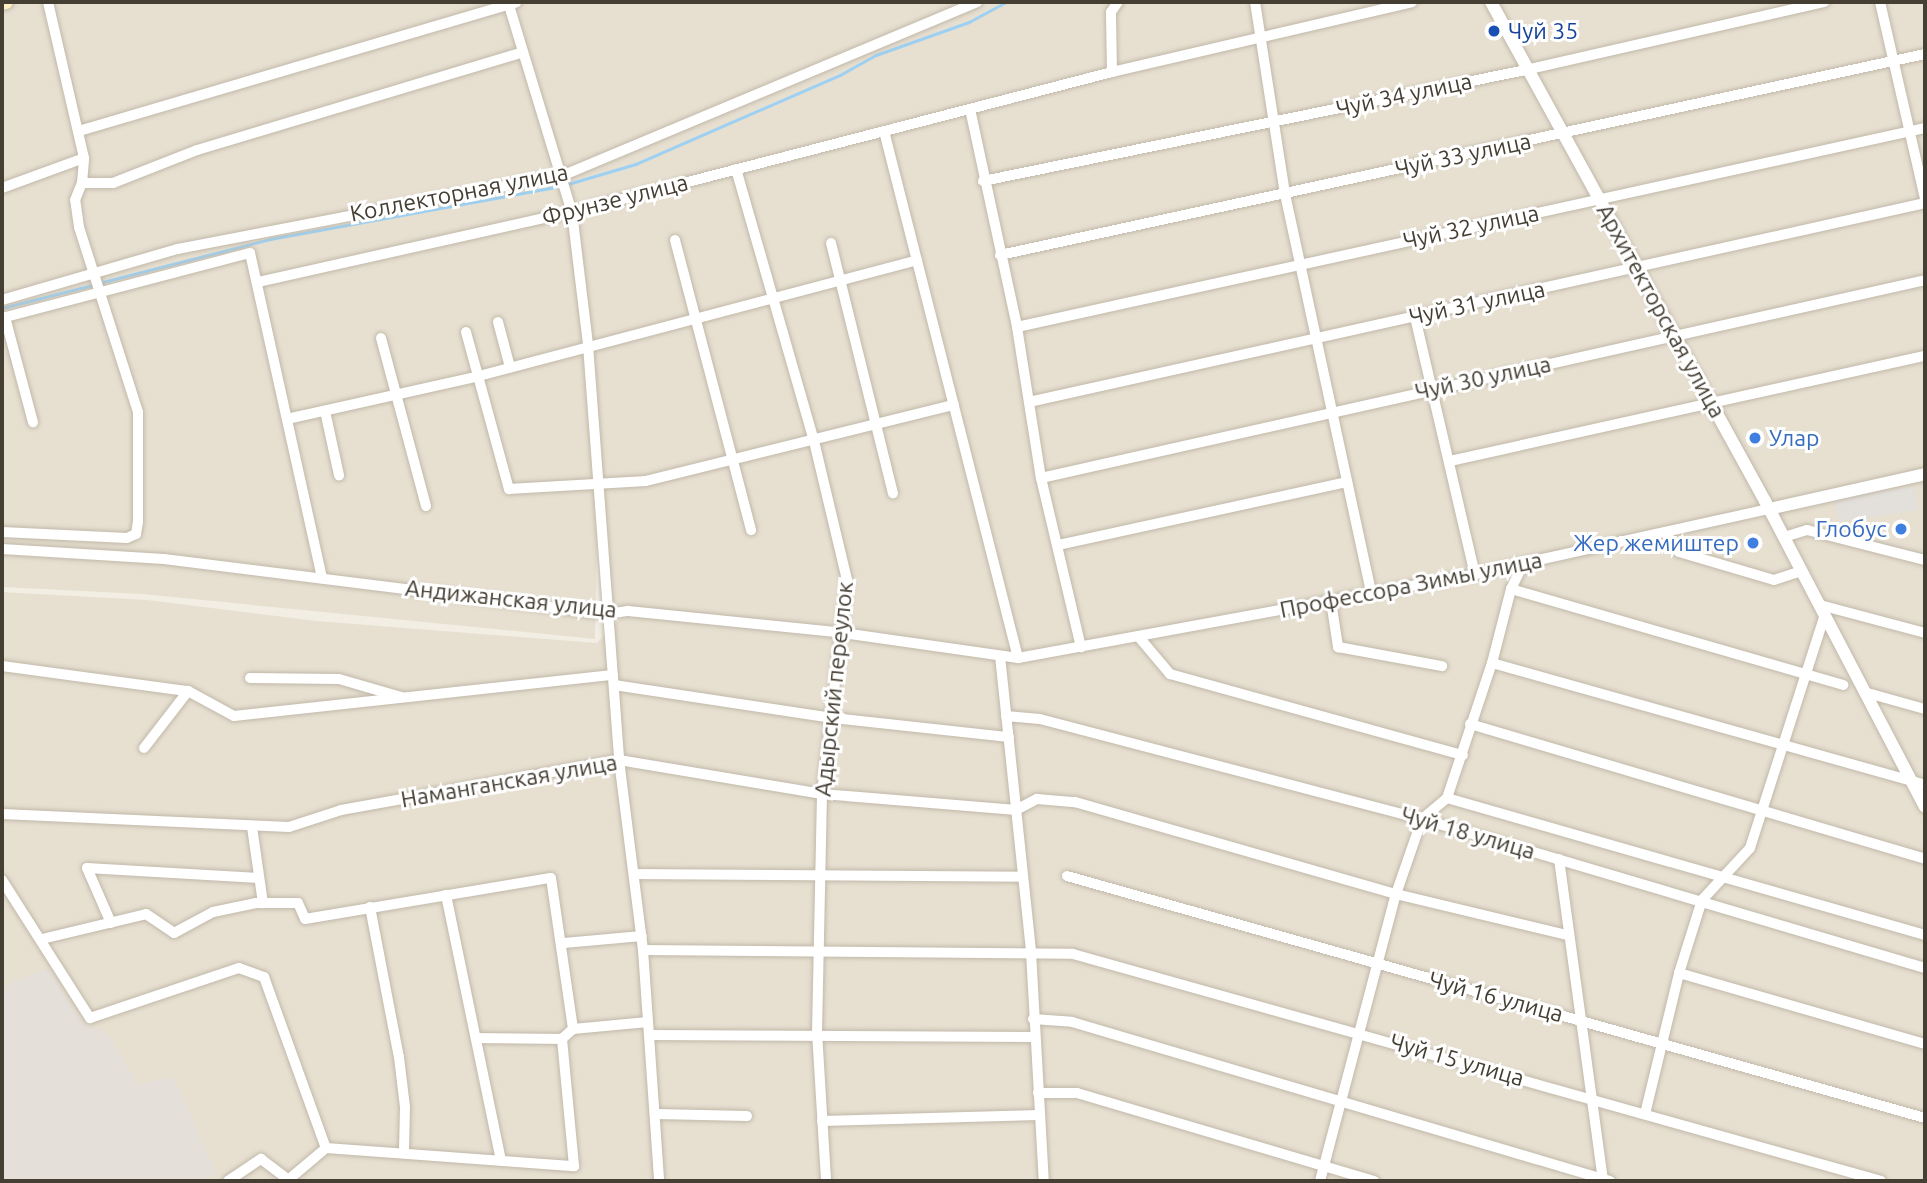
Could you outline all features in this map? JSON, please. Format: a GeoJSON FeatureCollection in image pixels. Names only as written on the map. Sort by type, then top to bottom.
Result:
{"type":"FeatureCollection","features":[{"type":"Feature","properties":{"kind":"street"},"geometry":{"type":"LineString","coordinates":[[2,532],[127,538],[136,534],[138,412],[92,273],[75,200],[82,183],[84,158],[48,2]]}},
{"type":"Feature","properties":{"kind":"street"},"geometry":{"type":"LineString","coordinates":[[79,131],[511,2],[523,52],[564,175],[572,212],[588,345],[619,760],[642,936],[659,1181]]}},
{"type":"Feature","properties":{"kind":"street","name":"Коллекторная улица"},"geometry":{"type":"LineString","coordinates":[[2,300],[92,273],[281,227],[564,175],[975,2]]}},
{"type":"Feature","properties":{"kind":"street"},"geometry":{"type":"LineString","coordinates":[[1112,72],[1111,12],[1118,2]]}},
{"type":"Feature","properties":{"kind":"street"},"geometry":{"type":"LineString","coordinates":[[1255,2],[1284,194],[1371,593]]}},
{"type":"Feature","properties":{"kind":"street","name":"Фрунзе улица"},"geometry":{"type":"LineString","coordinates":[[258,282],[572,212],[1112,72],[1412,2]]}},
{"type":"Feature","properties":{"kind":"street","name":"Архитекторская улица"},"geometry":{"type":"LineString","coordinates":[[1492,2],[1712,403],[1925,807]]}},
{"type":"Feature","properties":{"kind":"street","name":"Чуй 34 улица"},"geometry":{"type":"LineString","coordinates":[[983,181],[1528,69],[1824,2]]}},
{"type":"Feature","properties":{"kind":"street"},"geometry":{"type":"LineString","coordinates":[[1880,2],[1925,201]]}},
{"type":"Feature","properties":{"kind":"street"},"geometry":{"type":"LineString","coordinates":[[82,183],[113,183],[197,150],[523,52]]}},
{"type":"Feature","properties":{"kind":"street","name":"Чуй 33 улица"},"geometry":{"type":"LineString","coordinates":[[1000,256],[1925,54]]}},
{"type":"Feature","properties":{"kind":"street"},"geometry":{"type":"LineString","coordinates":[[970,109],[983,181],[1017,327],[1041,478],[1081,647]]}},
{"type":"Feature","properties":{"kind":"street","name":"Чуй 32 улица"},"geometry":{"type":"LineString","coordinates":[[1017,327],[1925,128]]}},
{"type":"Feature","properties":{"kind":"street"},"geometry":{"type":"LineString","coordinates":[[884,131],[1018,658]]}},
{"type":"Feature","properties":{"kind":"street"},"geometry":{"type":"LineString","coordinates":[[2,188],[84,158]]}},
{"type":"Feature","properties":{"kind":"street","name":"Адырский переулок"},"geometry":{"type":"LineString","coordinates":[[736,169],[813,437],[847,580],[843,633],[821,794],[822,879],[817,1032],[826,1181]]}},
{"type":"Feature","properties":{"kind":"street","name":"Чуй 31 улица"},"geometry":{"type":"LineString","coordinates":[[1029,402],[1637,269],[1925,201]]}},
{"type":"Feature","properties":{"kind":"street"},"geometry":{"type":"LineString","coordinates":[[675,240],[751,530]]}},
{"type":"Feature","properties":{"kind":"street"},"geometry":{"type":"LineString","coordinates":[[831,243],[893,493]]}},
{"type":"Feature","properties":{"kind":"street"},"geometry":{"type":"LineString","coordinates":[[33,422],[3,317],[250,253],[321,578]]}},
{"type":"Feature","properties":{"kind":"street"},"geometry":{"type":"LineString","coordinates":[[286,419],[479,376],[917,260]]}},
{"type":"Feature","properties":{"kind":"street","name":"Чуй 30 улица"},"geometry":{"type":"LineString","coordinates":[[1041,478],[1674,334],[1925,280]]}},
{"type":"Feature","properties":{"kind":"street"},"geometry":{"type":"LineString","coordinates":[[1415,317],[1475,574]]}},
{"type":"Feature","properties":{"kind":"street"},"geometry":{"type":"LineString","coordinates":[[498,321],[510,367]]}},
{"type":"Feature","properties":{"kind":"street"},"geometry":{"type":"LineString","coordinates":[[466,332],[509,489],[598,487],[646,481],[733,456],[954,405]]}},
{"type":"Feature","properties":{"kind":"street"},"geometry":{"type":"LineString","coordinates":[[381,338],[426,506]]}},
{"type":"Feature","properties":{"kind":"street"},"geometry":{"type":"LineString","coordinates":[[1450,461],[1925,356]]}},
{"type":"Feature","properties":{"kind":"street"},"geometry":{"type":"LineString","coordinates":[[325,411],[339,475]]}},
{"type":"Feature","properties":{"kind":"street","name":"Профессора Зимы улица"},"geometry":{"type":"LineString","coordinates":[[1018,658],[1475,574],[1925,474]]}},
{"type":"Feature","properties":{"kind":"street"},"geometry":{"type":"LineString","coordinates":[[1058,545],[1347,482]]}},
{"type":"Feature","properties":{"kind":"street"},"geometry":{"type":"LineString","coordinates":[[1784,537],[1807,530],[1925,560]]}},
{"type":"Feature","properties":{"kind":"street"},"geometry":{"type":"LineString","coordinates":[[1665,532],[1679,552],[1774,580],[1801,571]]}},
{"type":"Feature","properties":{"kind":"street","name":"Андижанская улица"},"geometry":{"type":"LineString","coordinates":[[2,549],[164,559],[608,614],[628,611],[843,633],[1018,658]]}},
{"type":"Feature","properties":{"kind":"street"},"geometry":{"type":"LineString","coordinates":[[1320,1181],[1396,894],[1422,819],[1447,798],[1492,663],[1511,589],[1522,564]]}},
{"type":"Feature","properties":{"kind":"street"},"geometry":{"type":"LineString","coordinates":[[1511,589],[1843,685]]}},
{"type":"Feature","properties":{"kind":"street"},"geometry":{"type":"LineString","coordinates":[[1331,601],[1338,647],[1442,666]]}},
{"type":"Feature","properties":{"kind":"street"},"geometry":{"type":"LineString","coordinates":[[1645,1114],[1679,973],[1702,900],[1750,848],[1822,610],[1925,633]]}},
{"type":"Feature","properties":{"kind":"street"},"geometry":{"type":"LineString","coordinates":[[1138,636],[1170,674],[1462,755]]}},
{"type":"Feature","properties":{"kind":"street"},"geometry":{"type":"LineString","coordinates":[[1000,656],[1031,952],[1044,1181]]}},
{"type":"Feature","properties":{"kind":"street"},"geometry":{"type":"LineString","coordinates":[[1492,663],[1925,785]]}},
{"type":"Feature","properties":{"kind":"street"},"geometry":{"type":"LineString","coordinates":[[2,666],[188,691],[234,716],[613,680],[832,718],[1009,737]]}},
{"type":"Feature","properties":{"kind":"street"},"geometry":{"type":"LineString","coordinates":[[250,678],[339,679],[406,698]]}},
{"type":"Feature","properties":{"kind":"street"},"geometry":{"type":"LineString","coordinates":[[144,748],[188,691]]}},
{"type":"Feature","properties":{"kind":"street"},"geometry":{"type":"LineString","coordinates":[[1864,692],[1925,709]]}},
{"type":"Feature","properties":{"kind":"street","name":"Чуй 18 улица"},"geometry":{"type":"LineString","coordinates":[[1006,716],[1040,719],[1422,819],[1925,968]]}},
{"type":"Feature","properties":{"kind":"street"},"geometry":{"type":"LineString","coordinates":[[1470,724],[1763,808],[1925,859]]}},
{"type":"Feature","properties":{"kind":"street","name":"Наманганская улица"},"geometry":{"type":"LineString","coordinates":[[2,814],[289,827],[341,810],[619,760],[821,794],[1016,810]]}},
{"type":"Feature","properties":{"kind":"street"},"geometry":{"type":"LineString","coordinates":[[1447,798],[1925,935]]}},
{"type":"Feature","properties":{"kind":"street"},"geometry":{"type":"LineString","coordinates":[[1016,810],[1037,799],[1075,802],[1396,894],[1567,935]]}},
{"type":"Feature","properties":{"kind":"street"},"geometry":{"type":"LineString","coordinates":[[252,827],[263,903]]}},
{"type":"Feature","properties":{"kind":"street"},"geometry":{"type":"LineString","coordinates":[[1033,1018],[1072,1022],[1340,1098],[1606,1181],[1589,1097],[1582,1020],[1567,935],[1559,859]]}},
{"type":"Feature","properties":{"kind":"street"},"geometry":{"type":"LineString","coordinates":[[111,923],[87,868],[259,878]]}},
{"type":"Feature","properties":{"kind":"street"},"geometry":{"type":"LineString","coordinates":[[635,874],[822,879],[1023,877]]}},
{"type":"Feature","properties":{"kind":"street","name":"Чуй 16 улица"},"geometry":{"type":"LineString","coordinates":[[1067,876],[1378,967],[1582,1020],[1925,1118]]}},
{"type":"Feature","properties":{"kind":"street"},"geometry":{"type":"LineString","coordinates":[[42,939],[146,914],[174,933],[212,912],[263,903],[298,903],[305,919],[551,878],[564,943],[573,1029]]}},
{"type":"Feature","properties":{"kind":"street"},"geometry":{"type":"LineString","coordinates":[[2,880],[90,1018],[239,968],[264,977],[326,1148]]}},
{"type":"Feature","properties":{"kind":"street"},"geometry":{"type":"LineString","coordinates":[[446,895],[501,1160]]}},
{"type":"Feature","properties":{"kind":"street"},"geometry":{"type":"LineString","coordinates":[[370,907],[399,1057],[405,1107],[404,1152]]}},
{"type":"Feature","properties":{"kind":"street"},"geometry":{"type":"LineString","coordinates":[[564,943],[642,936]]}},
{"type":"Feature","properties":{"kind":"street","name":"Чуй 15 улица"},"geometry":{"type":"LineString","coordinates":[[643,950],[1073,954],[1881,1181]]}},
{"type":"Feature","properties":{"kind":"street"},"geometry":{"type":"LineString","coordinates":[[1679,973],[1925,1044]]}},
{"type":"Feature","properties":{"kind":"street"},"geometry":{"type":"LineString","coordinates":[[477,1038],[562,1039],[573,1029],[648,1022]]}},
{"type":"Feature","properties":{"kind":"street"},"geometry":{"type":"LineString","coordinates":[[649,1035],[817,1032],[1034,1037]]}},
{"type":"Feature","properties":{"kind":"street"},"geometry":{"type":"LineString","coordinates":[[228,1181],[261,1158],[287,1180],[326,1148],[574,1167],[562,1039]]}},
{"type":"Feature","properties":{"kind":"street"},"geometry":{"type":"LineString","coordinates":[[1038,1093],[1077,1093],[1374,1181]]}},
{"type":"Feature","properties":{"kind":"street"},"geometry":{"type":"LineString","coordinates":[[656,1114],[747,1116]]}},
{"type":"Feature","properties":{"kind":"street"},"geometry":{"type":"LineString","coordinates":[[822,1121],[1039,1115]]}},
{"type":"Feature","properties":{"kind":"shaded area"},"geometry":{"type":"Polygon","coordinates":[[[2,2],[1925,2],[1925,1181],[2,1181],[2,592],[147,600],[317,621],[597,643],[627,612],[608,614],[598,497],[595,639],[142,594],[2,587],[2,2]]]}},
{"type":"Feature","properties":{"kind":"shaded area"},"geometry":{"type":"Polygon","coordinates":[[[1914,486],[1918,510],[1839,522],[1835,499],[1914,486]]]}},
{"type":"Feature","properties":{"kind":"shaded area"},"geometry":{"type":"Polygon","coordinates":[[[49,968],[81,1022],[108,1034],[138,1084],[174,1077],[216,1173],[204,1181],[2,1181],[2,987],[49,968]]]}},
{"type":"Feature","properties":{"kind":"waterway"},"geometry":{"type":"LineString","coordinates":[[568,184],[636,164],[840,75],[876,55],[969,22],[1006,2]]}},
{"type":"Feature","properties":{"kind":"waterway"},"geometry":{"type":"LineString","coordinates":[[99,283],[270,239],[562,186]]}},
{"type":"Feature","properties":{"kind":"waterway"},"geometry":{"type":"LineString","coordinates":[[2,308],[93,285]]}},
{"type":"Feature","properties":{"kind":"place","name":"Чуй 35"},"geometry":{"type":"Point","coordinates":[1494,31]}},
{"type":"Feature","properties":{"kind":"place","name":"Улар"},"geometry":{"type":"Point","coordinates":[1755,438]}},
{"type":"Feature","properties":{"kind":"place","name":"Глобус"},"geometry":{"type":"Point","coordinates":[1901,529]}},
{"type":"Feature","properties":{"kind":"place","name":"Жер жемиштер"},"geometry":{"type":"Point","coordinates":[1753,543]}}]}
